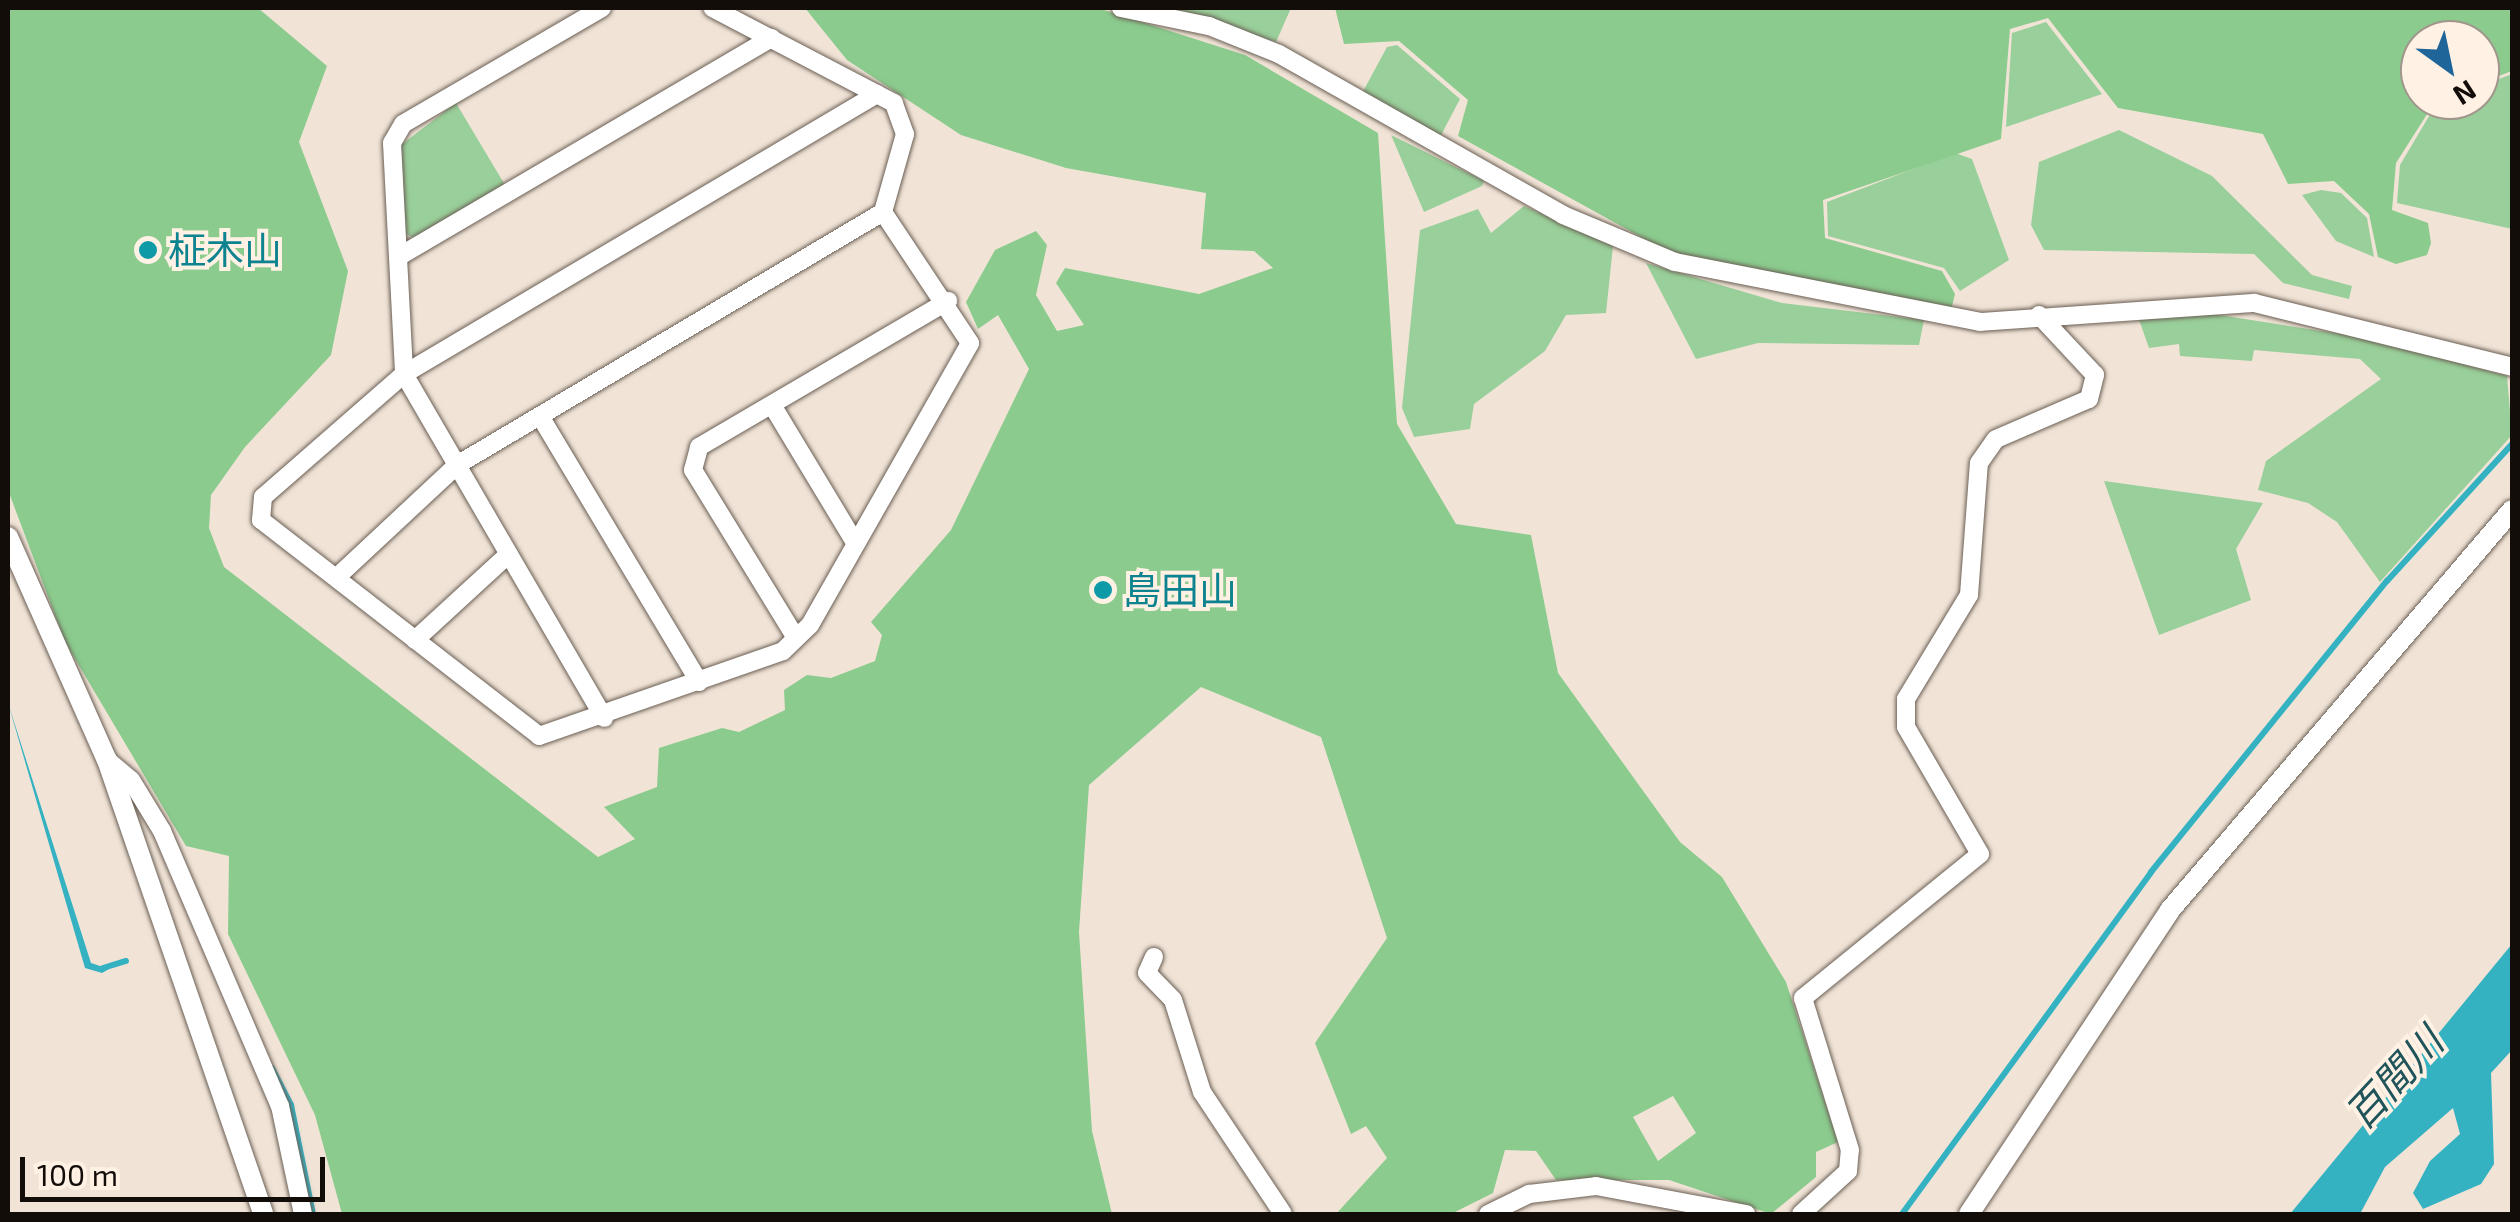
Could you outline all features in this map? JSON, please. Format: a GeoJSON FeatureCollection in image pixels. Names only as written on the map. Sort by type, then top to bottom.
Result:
{"type":"FeatureCollection","features":[{"type":"Feature","properties":{"kind":"street"},"geometry":{"type":"LineString","coordinates":[[602,8],[403,124],[392,143],[404,374],[604,718]]}},
{"type":"Feature","properties":{"kind":"street"},"geometry":{"type":"LineString","coordinates":[[337,577],[457,465],[883,212],[906,121],[877,94],[712,8]]}},
{"type":"Feature","properties":{"kind":"street"},"geometry":{"type":"LineString","coordinates":[[1120,8],[1209,26],[1278,54],[1545,205],[1675,262],[1980,322],[2040,314],[2254,303],[2512,367]]}},
{"type":"Feature","properties":{"kind":"street"},"geometry":{"type":"LineString","coordinates":[[398,257],[771,38]]}},
{"type":"Feature","properties":{"kind":"street"},"geometry":{"type":"LineString","coordinates":[[877,94],[404,374],[263,497],[261,520],[539,736],[604,718],[699,682],[796,638],[856,544],[965,356],[968,329],[883,212]]}},
{"type":"Feature","properties":{"kind":"street"},"geometry":{"type":"LineString","coordinates":[[796,638],[693,470],[699,447],[948,301]]}},
{"type":"Feature","properties":{"kind":"street"},"geometry":{"type":"LineString","coordinates":[[1801,1214],[1848,1171],[1850,1150],[1803,998],[1980,854],[1906,726],[1906,699],[1968,595],[1978,463],[1996,440],[2088,400],[2095,375],[2040,314]]}},
{"type":"Feature","properties":{"kind":"street"},"geometry":{"type":"LineString","coordinates":[[772,405],[856,544]]}},
{"type":"Feature","properties":{"kind":"street"},"geometry":{"type":"LineString","coordinates":[[540,416],[699,682]]}},
{"type":"Feature","properties":{"kind":"street"},"geometry":{"type":"LineString","coordinates":[[1969,1214],[2170,910],[2512,510]]}},
{"type":"Feature","properties":{"kind":"street"},"geometry":{"type":"LineString","coordinates":[[8,537],[107,760],[263,1214]]}},
{"type":"Feature","properties":{"kind":"street"},"geometry":{"type":"LineString","coordinates":[[415,640],[509,554]]}},
{"type":"Feature","properties":{"kind":"street"},"geometry":{"type":"LineString","coordinates":[[107,760],[162,831],[280,1106],[303,1214]]}},
{"type":"Feature","properties":{"kind":"street"},"geometry":{"type":"LineString","coordinates":[[1154,957],[1148,973],[1173,1000],[1202,1092],[1283,1214]]}},
{"type":"Feature","properties":{"kind":"street"},"geometry":{"type":"LineString","coordinates":[[1488,1214],[1529,1194],[1596,1186],[1746,1214]]}},
{"type":"Feature","properties":{"kind":"green space"},"geometry":{"type":"Polygon","coordinates":[[[8,8],[258,8],[327,66],[299,142],[348,271],[331,355],[245,447],[211,495],[209,528],[224,567],[598,857],[635,839],[604,807],[657,787],[659,748],[722,728],[739,732],[785,710],[784,690],[807,675],[831,678],[875,661],[882,635],[871,622],[951,530],[1029,369],[998,315],[978,329],[966,302],[995,250],[1036,231],[1047,245],[1036,295],[1057,331],[1084,325],[1056,283],[1065,268],[1199,294],[1273,268],[1254,251],[1201,249],[1206,193],[1066,168],[961,135],[847,60],[805,8],[1098,8],[1245,55],[1378,133],[1397,424],[1456,524],[1531,535],[1558,673],[1680,842],[1722,877],[1786,982],[1838,1142],[1816,1152],[1816,1177],[1771,1214],[1669,1180],[1556,1180],[1536,1151],[1505,1150],[1493,1193],[1451,1214],[1336,1214],[1387,1158],[1366,1126],[1351,1134],[1315,1043],[1387,938],[1321,737],[1201,687],[1089,785],[1079,932],[1092,1131],[1112,1214],[342,1214],[315,1115],[228,934],[229,856],[186,846],[65,642],[8,490],[8,8]],[[1673,1096],[1633,1117],[1658,1161],[1696,1133],[1673,1096]]]}},
{"type":"Feature","properties":{"kind":"green space"},"geometry":{"type":"Polygon","coordinates":[[[1169,8],[1291,8],[1276,42],[1169,8]]]}},
{"type":"Feature","properties":{"kind":"green space"},"geometry":{"type":"Polygon","coordinates":[[[1335,8],[2512,8],[2512,71],[2500,76],[2500,20],[2400,20],[2400,120],[2423,120],[2396,163],[2392,210],[2428,223],[2431,243],[2427,255],[2396,264],[2378,257],[2369,214],[2334,181],[2288,184],[2263,134],[2118,108],[2048,18],[2010,29],[2001,139],[1823,200],[1825,238],[1942,271],[1955,294],[1951,310],[1679,258],[1458,136],[1468,100],[1399,41],[1344,44],[1335,8]]]}},
{"type":"Feature","properties":{"kind":"green space"},"geometry":{"type":"Polygon","coordinates":[[[2046,22],[2102,94],[2006,127],[2012,33],[2046,22]]]}},
{"type":"Feature","properties":{"kind":"green space"},"geometry":{"type":"Polygon","coordinates":[[[1397,45],[1460,99],[1439,139],[1360,97],[1387,47],[1397,45]]]}},
{"type":"Feature","properties":{"kind":"green space"},"geometry":{"type":"Polygon","coordinates":[[[2512,74],[2512,229],[2397,203],[2400,165],[2427,120],[2500,120],[2500,78],[2512,74]]]}},
{"type":"Feature","properties":{"kind":"green space"},"geometry":{"type":"Polygon","coordinates":[[[456,103],[505,185],[413,238],[405,233],[401,145],[456,103]]]}},
{"type":"Feature","properties":{"kind":"green space"},"geometry":{"type":"Polygon","coordinates":[[[2119,130],[2212,176],[2312,275],[2352,286],[2349,299],[2283,283],[2254,254],[2044,250],[2031,225],[2039,162],[2119,130]]]}},
{"type":"Feature","properties":{"kind":"green space"},"geometry":{"type":"Polygon","coordinates":[[[1391,135],[1484,181],[1482,186],[1424,212],[1391,135]]]}},
{"type":"Feature","properties":{"kind":"green space"},"geometry":{"type":"Polygon","coordinates":[[[1955,153],[1972,159],[2009,260],[1960,291],[1944,268],[1828,236],[1827,202],[1955,153]]]}},
{"type":"Feature","properties":{"kind":"green space"},"geometry":{"type":"Polygon","coordinates":[[[2321,190],[2341,193],[2367,218],[2374,257],[2336,241],[2302,195],[2321,190]]]}},
{"type":"Feature","properties":{"kind":"green space"},"geometry":{"type":"Polygon","coordinates":[[[1524,206],[1613,246],[1606,313],[1566,315],[1545,351],[1474,404],[1470,429],[1414,437],[1402,408],[1420,230],[1478,209],[1491,233],[1524,206]]]}},
{"type":"Feature","properties":{"kind":"green space"},"geometry":{"type":"Polygon","coordinates":[[[1646,263],[1782,303],[1924,320],[1919,345],[1758,343],[1696,359],[1646,263]]]}},
{"type":"Feature","properties":{"kind":"green space"},"geometry":{"type":"Polygon","coordinates":[[[2200,312],[2366,338],[2507,376],[2512,435],[2380,582],[2337,522],[2308,503],[2258,490],[2266,461],[2381,379],[2360,359],[2254,350],[2252,361],[2180,356],[2179,344],[2149,348],[2137,314],[2200,312]]]}},
{"type":"Feature","properties":{"kind":"green space"},"geometry":{"type":"Polygon","coordinates":[[[2104,481],[2263,503],[2236,549],[2251,600],[2159,635],[2104,481]]]}},
{"type":"Feature","properties":{"kind":"water"},"geometry":{"type":"Polygon","coordinates":[[[8,703],[91,963],[109,969],[102,973],[85,968],[8,703]]]}},
{"type":"Feature","properties":{"kind":"water"},"geometry":{"type":"Polygon","coordinates":[[[2512,944],[2512,1050],[2491,1073],[2494,1164],[2481,1184],[2423,1209],[2413,1193],[2430,1161],[2460,1134],[2453,1108],[2385,1167],[2360,1214],[2290,1214],[2512,944]]]}},
{"type":"Feature","properties":{"kind":"waterway"},"geometry":{"type":"LineString","coordinates":[[1902,1214],[2151,872],[2387,581],[2512,444]]}},
{"type":"Feature","properties":{"kind":"waterway"},"geometry":{"type":"LineString","coordinates":[[103,968],[126,961]]}},
{"type":"Feature","properties":{"kind":"waterway"},"geometry":{"type":"LineString","coordinates":[[272,1068],[291,1105],[313,1214]]}},
{"type":"Feature","properties":{"kind":"place","name":"柾木山"},"geometry":{"type":"Point","coordinates":[148,250]}},
{"type":"Feature","properties":{"kind":"place","name":"島田山"},"geometry":{"type":"Point","coordinates":[1103,590]}},
{"type":"Feature","properties":{"kind":"water label","name":"百間川"},"geometry":{"type":"Point","coordinates":[2393,1077]}}]}
